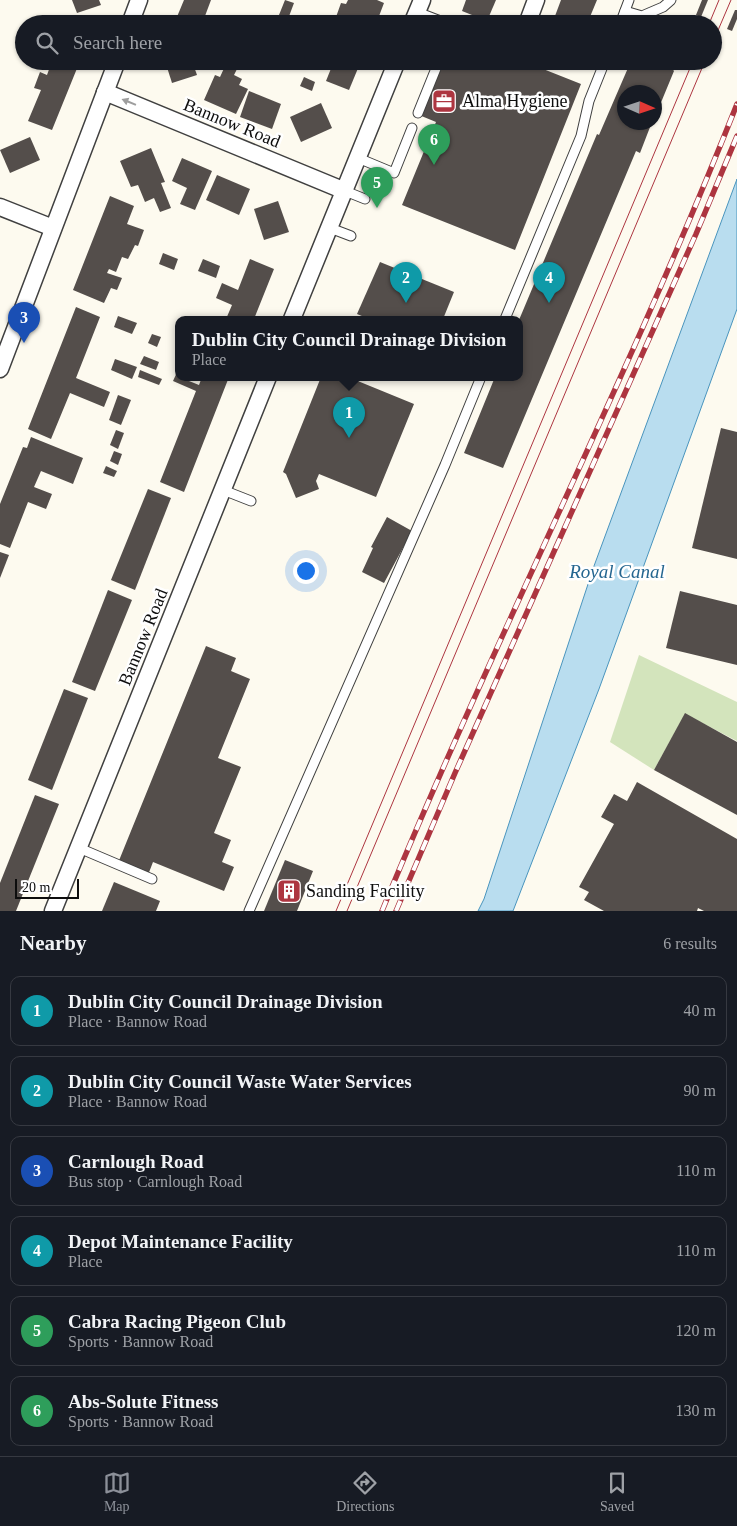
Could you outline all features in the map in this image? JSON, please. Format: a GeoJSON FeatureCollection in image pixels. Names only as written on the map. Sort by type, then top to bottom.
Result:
{"type":"FeatureCollection","features":[{"type":"Feature","properties":{"kind":"street"},"geometry":{"type":"LineString","coordinates":[[133,15],[139,0]]}},
{"type":"Feature","properties":{"kind":"street"},"geometry":{"type":"LineString","coordinates":[[530,15],[536,0]]}},
{"type":"Feature","properties":{"kind":"street"},"geometry":{"type":"LineString","coordinates":[[0,369],[114,70]]}},
{"type":"Feature","properties":{"kind":"street"},"geometry":{"type":"LineString","coordinates":[[293,316],[393,70]]}},
{"type":"Feature","properties":{"kind":"street","name":"Bannow Road"},"geometry":{"type":"LineString","coordinates":[[105,92],[345,191]]}},
{"type":"Feature","properties":{"kind":"street"},"geometry":{"type":"LineString","coordinates":[[0,208],[53,228]]}},
{"type":"Feature","properties":{"kind":"street","name":"Bannow Road"},"geometry":{"type":"LineString","coordinates":[[53,911],[266,381]]}},
{"type":"Feature","properties":{"kind":"lane"},"geometry":{"type":"LineString","coordinates":[[623,15],[629,0]]}},
{"type":"Feature","properties":{"kind":"lane"},"geometry":{"type":"LineString","coordinates":[[644,15],[663,7],[671,0]]}},
{"type":"Feature","properties":{"kind":"lane"},"geometry":{"type":"LineString","coordinates":[[625,10],[639,15]]}},
{"type":"Feature","properties":{"kind":"lane"},"geometry":{"type":"LineString","coordinates":[[418,113],[436,70]]}},
{"type":"Feature","properties":{"kind":"lane"},"geometry":{"type":"LineString","coordinates":[[506,316],[581,136],[589,101],[602,70]]}},
{"type":"Feature","properties":{"kind":"lane"},"geometry":{"type":"LineString","coordinates":[[358,158],[394,172],[412,128]]}},
{"type":"Feature","properties":{"kind":"lane"},"geometry":{"type":"LineString","coordinates":[[345,191],[366,200]]}},
{"type":"Feature","properties":{"kind":"lane"},"geometry":{"type":"LineString","coordinates":[[330,228],[351,236]]}},
{"type":"Feature","properties":{"kind":"lane"},"geometry":{"type":"LineString","coordinates":[[249,911],[445,465],[479,381]]}},
{"type":"Feature","properties":{"kind":"lane"},"geometry":{"type":"LineString","coordinates":[[223,490],[251,501]]}},
{"type":"Feature","properties":{"kind":"lane"},"geometry":{"type":"LineString","coordinates":[[79,848],[152,879]]}},
{"type":"Feature","properties":{"kind":"green space"},"geometry":{"type":"Polygon","coordinates":[[[639,655],[737,702],[737,741],[685,714],[654,770],[610,742],[639,655]]]}},
{"type":"Feature","properties":{"kind":"water","name":"Royal Canal"},"geometry":{"type":"Polygon","coordinates":[[[737,179],[737,309],[599,689],[513,911],[478,911],[484,899],[594,566],[737,179]]]}},
{"type":"Feature","properties":{"kind":"building"},"geometry":{"type":"Polygon","coordinates":[[[72,0],[99,0],[101,5],[77,13],[72,0]]]}},
{"type":"Feature","properties":{"kind":"building"},"geometry":{"type":"Polygon","coordinates":[[[184,0],[211,0],[205,15],[178,15],[184,0]]]}},
{"type":"Feature","properties":{"kind":"building"},"geometry":{"type":"Polygon","coordinates":[[[285,0],[294,3],[290,15],[279,15],[285,0]]]}},
{"type":"Feature","properties":{"kind":"building"},"geometry":{"type":"Polygon","coordinates":[[[348,0],[377,0],[384,3],[379,15],[337,15],[341,3],[346,4],[348,0]]]}},
{"type":"Feature","properties":{"kind":"building"},"geometry":{"type":"Polygon","coordinates":[[[466,0],[496,0],[490,15],[472,15],[462,11],[466,0]]]}},
{"type":"Feature","properties":{"kind":"building"},"geometry":{"type":"Polygon","coordinates":[[[561,0],[597,0],[591,15],[555,15],[561,0]]]}},
{"type":"Feature","properties":{"kind":"building"},"geometry":{"type":"Polygon","coordinates":[[[702,0],[708,0],[702,15],[696,15],[702,0]]]}},
{"type":"Feature","properties":{"kind":"building"},"geometry":{"type":"Polygon","coordinates":[[[735,10],[737,10],[737,19],[732,31],[727,29],[735,10]]]}},
{"type":"Feature","properties":{"kind":"building"},"geometry":{"type":"Polygon","coordinates":[[[49,70],[76,70],[52,130],[28,121],[41,90],[34,88],[40,72],[47,75],[49,70]]]}},
{"type":"Feature","properties":{"kind":"building"},"geometry":{"type":"Polygon","coordinates":[[[168,70],[195,70],[197,75],[172,83],[168,70]]]}},
{"type":"Feature","properties":{"kind":"building"},"geometry":{"type":"Polygon","coordinates":[[[223,70],[236,70],[234,75],[242,79],[239,85],[248,89],[236,114],[204,100],[215,75],[220,77],[223,70]]]}},
{"type":"Feature","properties":{"kind":"building"},"geometry":{"type":"Polygon","coordinates":[[[330,70],[357,70],[349,90],[326,81],[330,70]]]}},
{"type":"Feature","properties":{"kind":"building"},"geometry":{"type":"Polygon","coordinates":[[[436,70],[546,70],[581,84],[515,250],[402,205],[436,122],[419,115],[436,70]]]}},
{"type":"Feature","properties":{"kind":"building"},"geometry":{"type":"Polygon","coordinates":[[[627,70],[674,71],[662,100],[662,85],[621,85],[627,70]]]}},
{"type":"Feature","properties":{"kind":"building"},"geometry":{"type":"Polygon","coordinates":[[[304,77],[315,82],[312,91],[300,86],[304,77]]]}},
{"type":"Feature","properties":{"kind":"building"},"geometry":{"type":"Polygon","coordinates":[[[249,91],[281,104],[272,129],[240,117],[249,91]]]}},
{"type":"Feature","properties":{"kind":"building"},"geometry":{"type":"Polygon","coordinates":[[[617,93],[617,130],[649,130],[640,153],[636,151],[503,468],[464,453],[493,381],[523,381],[523,316],[521,316],[597,134],[599,135],[617,93]]]}},
{"type":"Feature","properties":{"kind":"building"},"geometry":{"type":"Polygon","coordinates":[[[321,103],[332,128],[301,142],[290,117],[321,103]]]}},
{"type":"Feature","properties":{"kind":"building"},"geometry":{"type":"Polygon","coordinates":[[[30,137],[40,160],[10,173],[0,150],[30,137]]]}},
{"type":"Feature","properties":{"kind":"building"},"geometry":{"type":"Polygon","coordinates":[[[151,148],[165,182],[161,183],[171,208],[160,212],[154,198],[145,202],[138,185],[131,187],[120,161],[151,148]]]}},
{"type":"Feature","properties":{"kind":"building"},"geometry":{"type":"Polygon","coordinates":[[[182,158],[212,171],[195,210],[180,204],[187,188],[172,181],[182,158]]]}},
{"type":"Feature","properties":{"kind":"building"},"geometry":{"type":"Polygon","coordinates":[[[217,175],[250,189],[239,215],[206,200],[217,175]]]}},
{"type":"Feature","properties":{"kind":"building"},"geometry":{"type":"Polygon","coordinates":[[[110,196],[134,206],[127,224],[144,230],[138,246],[135,245],[128,259],[122,257],[116,272],[109,269],[107,273],[122,278],[117,290],[111,288],[104,303],[73,290],[110,196]]]}},
{"type":"Feature","properties":{"kind":"building"},"geometry":{"type":"Polygon","coordinates":[[[278,201],[289,232],[264,240],[254,209],[278,201]]]}},
{"type":"Feature","properties":{"kind":"building"},"geometry":{"type":"Polygon","coordinates":[[[163,253],[178,259],[174,270],[159,264],[163,253]]]}},
{"type":"Feature","properties":{"kind":"building"},"geometry":{"type":"Polygon","coordinates":[[[203,259],[220,266],[216,278],[198,271],[203,259]]]}},
{"type":"Feature","properties":{"kind":"building"},"geometry":{"type":"Polygon","coordinates":[[[250,259],[274,269],[255,316],[227,316],[232,305],[216,298],[222,283],[238,290],[250,259]]]}},
{"type":"Feature","properties":{"kind":"building"},"geometry":{"type":"Polygon","coordinates":[[[380,262],[454,292],[444,316],[362,316],[357,314],[380,262]]]}},
{"type":"Feature","properties":{"kind":"building"},"geometry":{"type":"Polygon","coordinates":[[[76,307],[100,317],[76,378],[110,392],[104,407],[70,393],[51,439],[28,429],[76,307]]]}},
{"type":"Feature","properties":{"kind":"building"},"geometry":{"type":"Polygon","coordinates":[[[118,316],[137,323],[132,334],[114,327],[118,316]]]}},
{"type":"Feature","properties":{"kind":"building"},"geometry":{"type":"Polygon","coordinates":[[[152,334],[161,337],[157,347],[148,343],[152,334]]]}},
{"type":"Feature","properties":{"kind":"building"},"geometry":{"type":"Polygon","coordinates":[[[144,356],[159,362],[156,370],[140,364],[144,356]]]}},
{"type":"Feature","properties":{"kind":"building"},"geometry":{"type":"Polygon","coordinates":[[[115,359],[137,367],[132,379],[111,370],[115,359]]]}},
{"type":"Feature","properties":{"kind":"building"},"geometry":{"type":"Polygon","coordinates":[[[140,370],[162,379],[159,385],[138,377],[140,370]]]}},
{"type":"Feature","properties":{"kind":"building"},"geometry":{"type":"Polygon","coordinates":[[[175,377],[175,381],[189,381],[199,385],[200,381],[227,381],[184,492],[160,482],[196,391],[173,381],[175,377]]]}},
{"type":"Feature","properties":{"kind":"building"},"geometry":{"type":"Polygon","coordinates":[[[319,381],[358,381],[414,404],[376,497],[319,474],[316,481],[319,489],[296,498],[286,474],[283,472],[319,381]]]}},
{"type":"Feature","properties":{"kind":"building"},"geometry":{"type":"Polygon","coordinates":[[[118,395],[131,400],[121,425],[109,420],[118,395]]]}},
{"type":"Feature","properties":{"kind":"building"},"geometry":{"type":"Polygon","coordinates":[[[721,428],[737,432],[737,559],[692,548],[721,428]]]}},
{"type":"Feature","properties":{"kind":"building"},"geometry":{"type":"Polygon","coordinates":[[[116,430],[124,433],[118,449],[110,445],[116,430]]]}},
{"type":"Feature","properties":{"kind":"building"},"geometry":{"type":"Polygon","coordinates":[[[31,437],[83,458],[73,484],[41,471],[34,487],[52,494],[46,509],[28,502],[10,548],[0,544],[0,504],[23,447],[27,448],[31,437]]]}},
{"type":"Feature","properties":{"kind":"building"},"geometry":{"type":"Polygon","coordinates":[[[114,451],[122,454],[118,465],[110,461],[114,451]]]}},
{"type":"Feature","properties":{"kind":"building"},"geometry":{"type":"Polygon","coordinates":[[[106,466],[117,471],[114,477],[103,473],[106,466]]]}},
{"type":"Feature","properties":{"kind":"building"},"geometry":{"type":"Polygon","coordinates":[[[148,489],[171,498],[135,590],[111,580],[148,489]]]}},
{"type":"Feature","properties":{"kind":"building"},"geometry":{"type":"Polygon","coordinates":[[[387,517],[412,531],[384,583],[362,572],[373,548],[371,547],[387,517]]]}},
{"type":"Feature","properties":{"kind":"building"},"geometry":{"type":"Polygon","coordinates":[[[0,552],[9,555],[0,578],[0,552]]]}},
{"type":"Feature","properties":{"kind":"building"},"geometry":{"type":"Polygon","coordinates":[[[108,590],[132,600],[95,691],[72,682],[108,590]]]}},
{"type":"Feature","properties":{"kind":"building"},"geometry":{"type":"Polygon","coordinates":[[[680,591],[737,605],[737,665],[666,648],[680,591]]]}},
{"type":"Feature","properties":{"kind":"building"},"geometry":{"type":"Polygon","coordinates":[[[206,646],[236,658],[231,671],[250,679],[218,758],[241,767],[214,833],[231,840],[222,862],[234,867],[224,891],[153,862],[148,875],[118,863],[206,646]]]}},
{"type":"Feature","properties":{"kind":"building"},"geometry":{"type":"Polygon","coordinates":[[[64,689],[88,698],[52,790],[28,780],[64,689]]]}},
{"type":"Feature","properties":{"kind":"building"},"geometry":{"type":"Polygon","coordinates":[[[685,713],[737,742],[737,815],[654,770],[685,713]]]}},
{"type":"Feature","properties":{"kind":"building"},"geometry":{"type":"Polygon","coordinates":[[[637,782],[737,839],[737,911],[704,911],[698,908],[697,911],[604,911],[584,900],[589,892],[579,887],[614,824],[601,817],[614,794],[627,801],[637,782]]]}},
{"type":"Feature","properties":{"kind":"building"},"geometry":{"type":"Polygon","coordinates":[[[35,795],[59,804],[16,911],[0,911],[0,883],[35,795]]]}},
{"type":"Feature","properties":{"kind":"building","name":"Sanding Facility"},"geometry":{"type":"Polygon","coordinates":[[[285,860],[313,871],[297,911],[264,911],[285,860]]]}},
{"type":"Feature","properties":{"kind":"building"},"geometry":{"type":"Polygon","coordinates":[[[114,882],[160,901],[156,911],[102,911],[114,882]]]}},
{"type":"Feature","properties":{"kind":"tram line"},"geometry":{"type":"LineString","coordinates":[[713,15],[719,0]]}},
{"type":"Feature","properties":{"kind":"tram line"},"geometry":{"type":"LineString","coordinates":[[722,21],[731,0]]}},
{"type":"Feature","properties":{"kind":"tram line"},"geometry":{"type":"LineString","coordinates":[[336,911],[689,70]]}},
{"type":"Feature","properties":{"kind":"tram line"},"geometry":{"type":"LineString","coordinates":[[347,911],[701,70]]}},
{"type":"Feature","properties":{"kind":"railway"},"geometry":{"type":"LineString","coordinates":[[382,911],[425,809],[652,307],[737,104]]}},
{"type":"Feature","properties":{"kind":"railway"},"geometry":{"type":"LineString","coordinates":[[396,911],[455,773],[696,234],[737,136]]}},
{"type":"Feature","properties":{"kind":"place","name":"Alma Hygiene"},"geometry":{"type":"Point","coordinates":[444,101]}},
{"type":"Feature","properties":{"kind":"place","name":"Abs-Solute Fitness"},"geometry":{"type":"Point","coordinates":[434,165]}},
{"type":"Feature","properties":{"kind":"place","name":"Cabra Racing Pigeon Club"},"geometry":{"type":"Point","coordinates":[377,208]}},
{"type":"Feature","properties":{"kind":"place","name":"Dublin City Council Waste Water Services"},"geometry":{"type":"Point","coordinates":[406,303]}},
{"type":"Feature","properties":{"kind":"place","name":"Depot Maintenance Facility"},"geometry":{"type":"Point","coordinates":[549,303]}},
{"type":"Feature","properties":{"kind":"place","name":"Carnlough Road"},"geometry":{"type":"Point","coordinates":[24,343]}},
{"type":"Feature","properties":{"kind":"place","name":"Dublin City Council Drainage Division"},"geometry":{"type":"Point","coordinates":[349,438]}},
{"type":"Feature","properties":{"kind":"place","name":"Sanding Facility"},"geometry":{"type":"Point","coordinates":[289,891]}}]}
